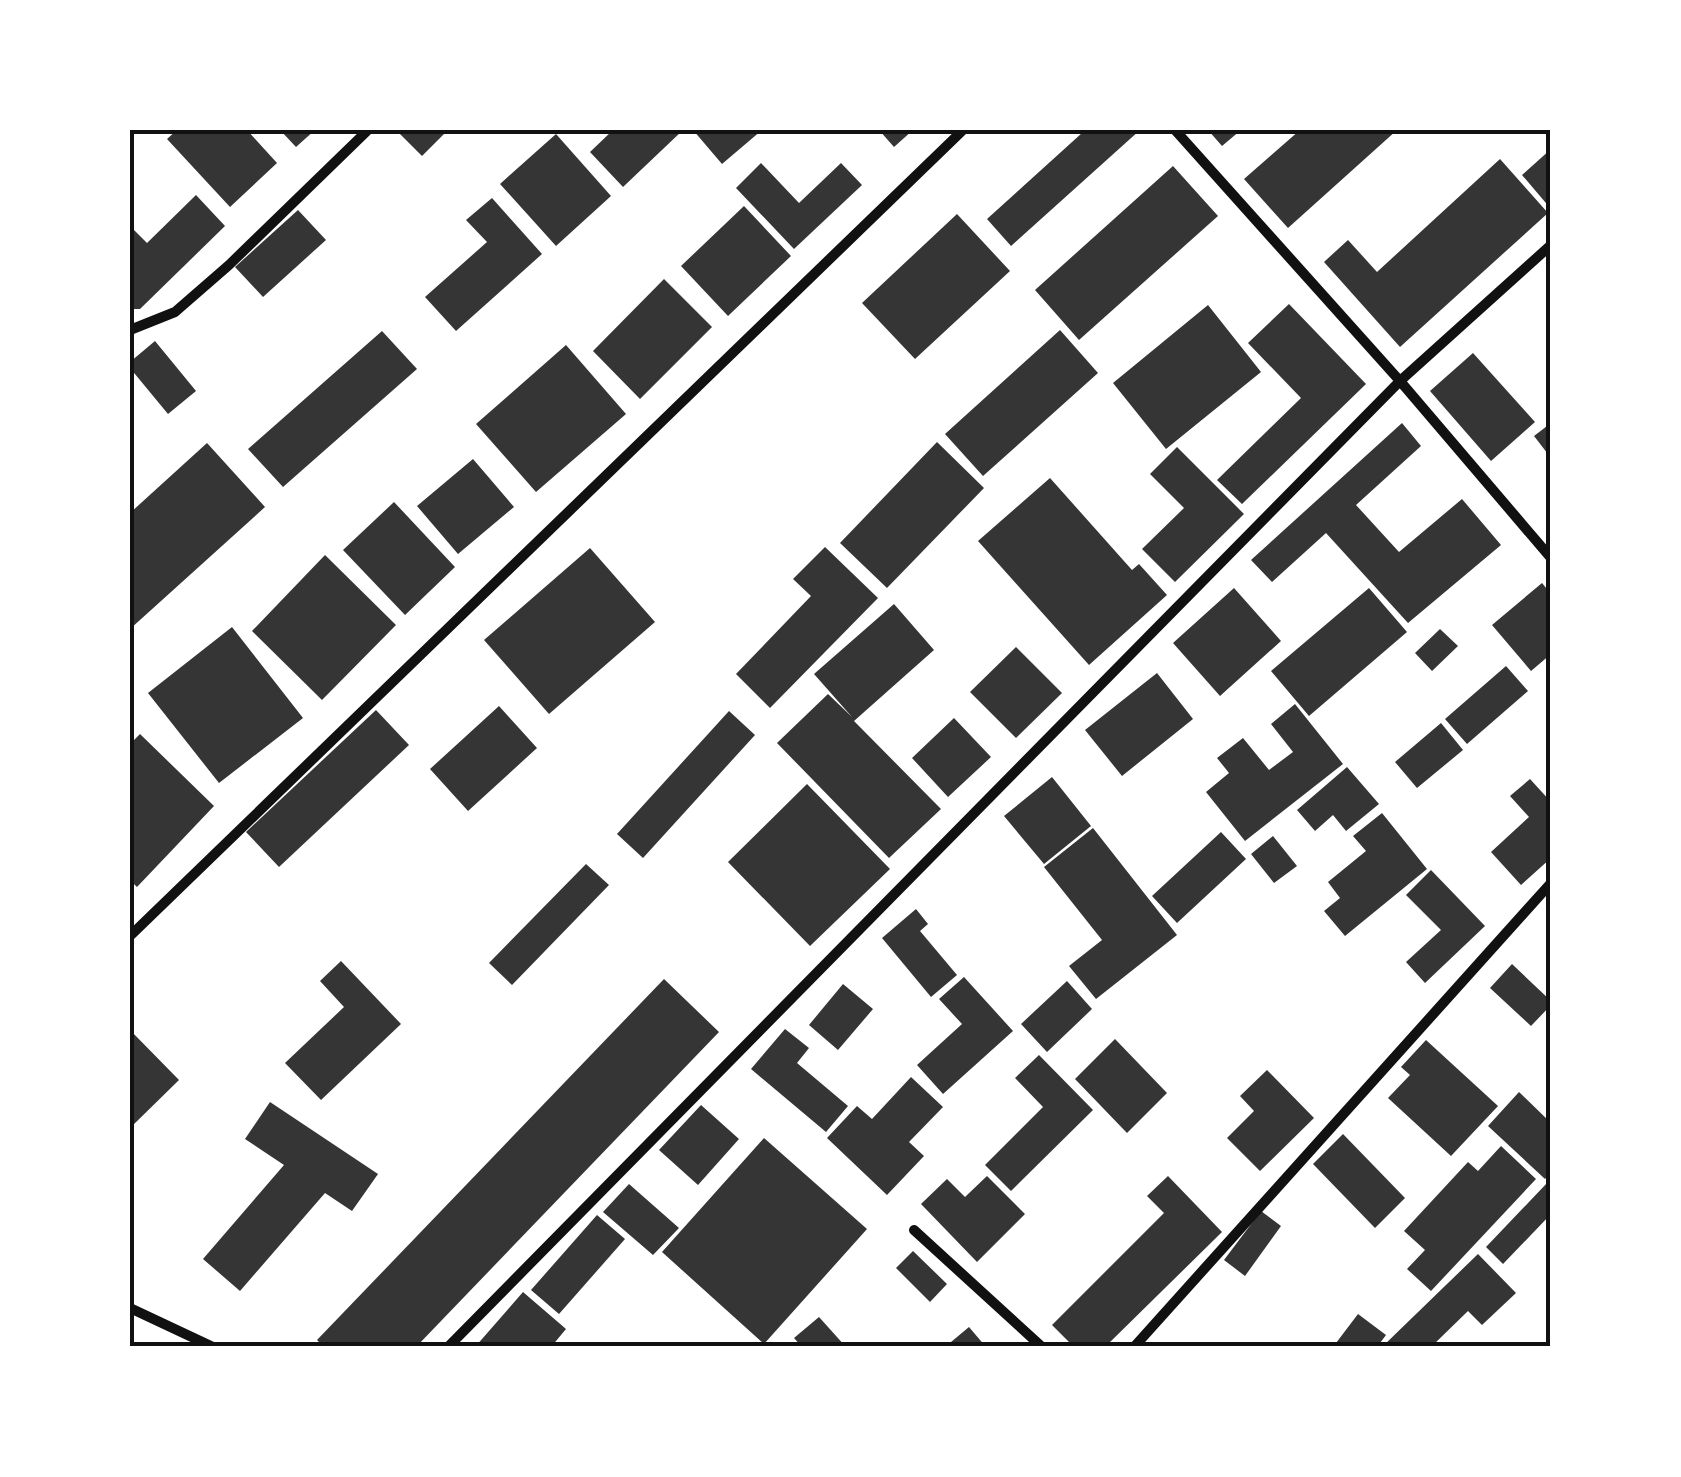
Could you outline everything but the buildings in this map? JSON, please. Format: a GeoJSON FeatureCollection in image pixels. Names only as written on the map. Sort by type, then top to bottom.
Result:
{"type":"FeatureCollection","features":[{"type":"Feature","properties":{"kind":"street"},"geometry":{"type":"LineString","coordinates":[[130,330],[175,312],[368,130]]}},
{"type":"Feature","properties":{"kind":"street"},"geometry":{"type":"LineString","coordinates":[[130,936],[963,130]]}},
{"type":"Feature","properties":{"kind":"street"},"geometry":{"type":"LineString","coordinates":[[1175,130],[1400,381],[1551,558]]}},
{"type":"Feature","properties":{"kind":"street"},"geometry":{"type":"LineString","coordinates":[[448,1347],[1400,381],[1551,245]]}},
{"type":"Feature","properties":{"kind":"street"},"geometry":{"type":"LineString","coordinates":[[1134,1347],[1551,883]]}},
{"type":"Feature","properties":{"kind":"street"},"geometry":{"type":"LineString","coordinates":[[914,1230],[1042,1347]]}},
{"type":"Feature","properties":{"kind":"street"},"geometry":{"type":"LineString","coordinates":[[130,1308],[213,1347]]}}]}
